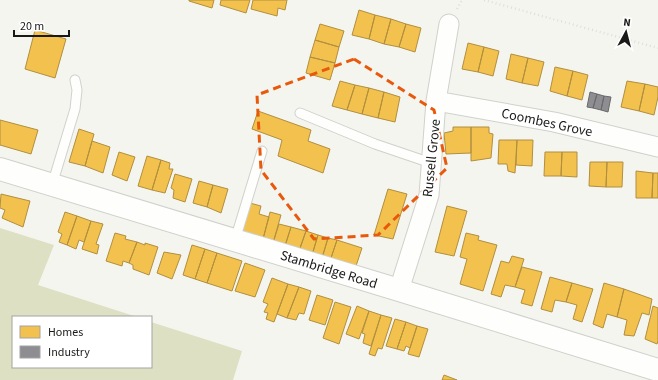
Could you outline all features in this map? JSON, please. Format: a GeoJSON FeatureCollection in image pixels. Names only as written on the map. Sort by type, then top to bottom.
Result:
{"type":"FeatureCollection","features":[{"type":"Feature","properties":{"kind":"street","name":"Russell Grove"},"geometry":{"type":"LineString","coordinates":[[399,290],[429,195],[436,101],[449,24]]}},
{"type":"Feature","properties":{"kind":"street","name":"Coombes Grove"},"geometry":{"type":"LineString","coordinates":[[436,101],[554,122],[658,147]]}},
{"type":"Feature","properties":{"kind":"street","name":"Stambridge Road"},"geometry":{"type":"LineString","coordinates":[[0,169],[658,370]]}},
{"type":"Feature","properties":{"kind":"lane"},"geometry":{"type":"LineString","coordinates":[[52,185],[75,109],[78,90],[75,80]]}},
{"type":"Feature","properties":{"kind":"lane"},"geometry":{"type":"LineString","coordinates":[[300,113],[375,144],[431,163]]}},
{"type":"Feature","properties":{"kind":"lane"},"geometry":{"type":"LineString","coordinates":[[235,240],[262,152]]}},
{"type":"Feature","properties":{"kind":"path"},"geometry":{"type":"LineString","coordinates":[[484,0],[658,48]]}},
{"type":"Feature","properties":{"kind":"highlighted area"},"geometry":{"type":"Polygon","coordinates":[[[354,59],[434,110],[447,168],[378,235],[314,239],[261,170],[257,95],[354,59]]]}},
{"type":"Feature","properties":{"kind":"green space"},"geometry":{"type":"Polygon","coordinates":[[[0,228],[54,245],[38,285],[134,316],[12,316],[12,368],[152,368],[152,322],[242,351],[233,380],[0,380],[0,228]]]}},
{"type":"Feature","properties":{"kind":"building: Homes"},"geometry":{"type":"Polygon","coordinates":[[[189,0],[214,0],[212,8],[189,0]]]}},
{"type":"Feature","properties":{"kind":"building: Homes"},"geometry":{"type":"Polygon","coordinates":[[[221,0],[250,0],[246,13],[220,5],[221,0]]]}},
{"type":"Feature","properties":{"kind":"building: Homes"},"geometry":{"type":"Polygon","coordinates":[[[253,0],[287,0],[285,10],[278,8],[277,16],[251,9],[253,0]]]}},
{"type":"Feature","properties":{"kind":"building: Homes"},"geometry":{"type":"Polygon","coordinates":[[[359,10],[375,15],[369,39],[352,35],[359,10]]]}},
{"type":"Feature","properties":{"kind":"building: Homes"},"geometry":{"type":"Polygon","coordinates":[[[375,15],[391,19],[384,44],[369,39],[375,15]]]}},
{"type":"Feature","properties":{"kind":"building: Homes"},"geometry":{"type":"Polygon","coordinates":[[[391,19],[406,24],[399,47],[384,44],[391,19]]]}},
{"type":"Feature","properties":{"kind":"building: Homes"},"geometry":{"type":"Polygon","coordinates":[[[320,24],[344,31],[339,47],[315,40],[320,24]]]}},
{"type":"Feature","properties":{"kind":"building: Homes"},"geometry":{"type":"Polygon","coordinates":[[[406,24],[421,28],[415,52],[399,47],[406,24]]]}},
{"type":"Feature","properties":{"kind":"building: Homes"},"geometry":{"type":"Polygon","coordinates":[[[35,30],[66,39],[55,78],[25,69],[35,30]]]}},
{"type":"Feature","properties":{"kind":"building: Homes"},"geometry":{"type":"Polygon","coordinates":[[[315,40],[339,47],[335,63],[310,57],[315,40]]]}},
{"type":"Feature","properties":{"kind":"building: Homes"},"geometry":{"type":"Polygon","coordinates":[[[468,43],[484,47],[478,72],[462,69],[468,43]]]}},
{"type":"Feature","properties":{"kind":"building: Homes"},"geometry":{"type":"Polygon","coordinates":[[[484,47],[499,51],[493,76],[478,72],[484,47]]]}},
{"type":"Feature","properties":{"kind":"building: Homes"},"geometry":{"type":"Polygon","coordinates":[[[511,54],[528,58],[522,83],[506,79],[511,54]]]}},
{"type":"Feature","properties":{"kind":"building: Homes"},"geometry":{"type":"Polygon","coordinates":[[[310,57],[335,63],[330,80],[306,73],[310,57]]]}},
{"type":"Feature","properties":{"kind":"building: Homes"},"geometry":{"type":"Polygon","coordinates":[[[528,58],[544,62],[538,86],[522,83],[528,58]]]}},
{"type":"Feature","properties":{"kind":"building: Homes"},"geometry":{"type":"Polygon","coordinates":[[[555,67],[573,71],[567,96],[550,91],[555,67]]]}},
{"type":"Feature","properties":{"kind":"building: Homes"},"geometry":{"type":"Polygon","coordinates":[[[573,71],[588,75],[582,100],[567,96],[573,71]]]}},
{"type":"Feature","properties":{"kind":"building: Homes"},"geometry":{"type":"Polygon","coordinates":[[[340,81],[355,85],[347,110],[332,106],[340,81]]]}},
{"type":"Feature","properties":{"kind":"building: Homes"},"geometry":{"type":"Polygon","coordinates":[[[627,81],[645,84],[639,111],[621,107],[627,81]]]}},
{"type":"Feature","properties":{"kind":"building: Homes"},"geometry":{"type":"Polygon","coordinates":[[[645,84],[658,87],[658,97],[654,115],[639,111],[645,84]]]}},
{"type":"Feature","properties":{"kind":"building: Homes"},"geometry":{"type":"Polygon","coordinates":[[[355,85],[369,88],[362,114],[347,110],[355,85]]]}},
{"type":"Feature","properties":{"kind":"building: Homes"},"geometry":{"type":"Polygon","coordinates":[[[369,88],[384,92],[378,118],[362,114],[369,88]]]}},
{"type":"Feature","properties":{"kind":"building: Homes"},"geometry":{"type":"Polygon","coordinates":[[[384,92],[400,97],[395,122],[378,118],[384,92]]]}},
{"type":"Feature","properties":{"kind":"building: Homes"},"geometry":{"type":"Polygon","coordinates":[[[258,111],[311,130],[308,141],[330,149],[323,173],[278,156],[282,140],[252,129],[258,111]]]}},
{"type":"Feature","properties":{"kind":"building: Homes"},"geometry":{"type":"Polygon","coordinates":[[[0,120],[38,130],[31,154],[0,145],[0,120]]]}},
{"type":"Feature","properties":{"kind":"building: Homes"},"geometry":{"type":"Polygon","coordinates":[[[453,127],[471,127],[471,153],[446,154],[444,133],[453,131],[453,127]]]}},
{"type":"Feature","properties":{"kind":"building: Homes"},"geometry":{"type":"Polygon","coordinates":[[[471,127],[489,127],[489,133],[493,134],[491,158],[471,161],[471,127]]]}},
{"type":"Feature","properties":{"kind":"building: Homes"},"geometry":{"type":"Polygon","coordinates":[[[79,129],[94,134],[85,166],[69,162],[79,129]]]}},
{"type":"Feature","properties":{"kind":"building: Homes"},"geometry":{"type":"Polygon","coordinates":[[[499,140],[517,140],[515,173],[508,171],[507,164],[498,164],[499,140]]]}},
{"type":"Feature","properties":{"kind":"building: Homes"},"geometry":{"type":"Polygon","coordinates":[[[517,140],[533,140],[532,166],[516,165],[517,140]]]}},
{"type":"Feature","properties":{"kind":"building: Homes"},"geometry":{"type":"Polygon","coordinates":[[[92,141],[110,147],[103,173],[85,166],[92,141]]]}},
{"type":"Feature","properties":{"kind":"building: Homes"},"geometry":{"type":"Polygon","coordinates":[[[119,152],[135,157],[127,181],[112,175],[119,152]]]}},
{"type":"Feature","properties":{"kind":"building: Homes"},"geometry":{"type":"Polygon","coordinates":[[[545,152],[562,152],[561,176],[544,176],[545,152]]]}},
{"type":"Feature","properties":{"kind":"building: Homes"},"geometry":{"type":"Polygon","coordinates":[[[562,152],[577,152],[577,177],[561,176],[562,152]]]}},
{"type":"Feature","properties":{"kind":"building: Homes"},"geometry":{"type":"Polygon","coordinates":[[[147,156],[161,160],[152,190],[138,186],[147,156]]]}},
{"type":"Feature","properties":{"kind":"building: Homes"},"geometry":{"type":"Polygon","coordinates":[[[161,160],[170,163],[169,169],[173,169],[165,193],[152,190],[161,160]]]}},
{"type":"Feature","properties":{"kind":"building: Homes"},"geometry":{"type":"Polygon","coordinates":[[[590,162],[607,162],[606,187],[589,186],[590,162]]]}},
{"type":"Feature","properties":{"kind":"building: Homes"},"geometry":{"type":"Polygon","coordinates":[[[607,162],[623,162],[622,187],[606,187],[607,162]]]}},
{"type":"Feature","properties":{"kind":"building: Homes"},"geometry":{"type":"Polygon","coordinates":[[[636,171],[653,173],[652,198],[636,198],[636,171]]]}},
{"type":"Feature","properties":{"kind":"building: Homes"},"geometry":{"type":"Polygon","coordinates":[[[653,173],[658,173],[658,198],[652,198],[653,173]]]}},
{"type":"Feature","properties":{"kind":"building: Homes"},"geometry":{"type":"Polygon","coordinates":[[[175,174],[192,179],[185,202],[173,198],[174,190],[171,188],[175,174]]]}},
{"type":"Feature","properties":{"kind":"building: Homes"},"geometry":{"type":"Polygon","coordinates":[[[199,181],[213,185],[207,207],[193,203],[199,181]]]}},
{"type":"Feature","properties":{"kind":"building: Homes"},"geometry":{"type":"Polygon","coordinates":[[[213,185],[228,189],[221,213],[207,207],[213,185]]]}},
{"type":"Feature","properties":{"kind":"building: Homes"},"geometry":{"type":"Polygon","coordinates":[[[388,189],[407,194],[393,239],[374,235],[388,189]]]}},
{"type":"Feature","properties":{"kind":"building: Homes"},"geometry":{"type":"Polygon","coordinates":[[[1,194],[30,201],[23,227],[2,218],[5,210],[0,208],[1,194]]]}},
{"type":"Feature","properties":{"kind":"building: Homes"},"geometry":{"type":"Polygon","coordinates":[[[246,202],[261,206],[259,214],[269,217],[263,239],[238,230],[246,202]]]}},
{"type":"Feature","properties":{"kind":"building: Homes"},"geometry":{"type":"Polygon","coordinates":[[[447,206],[467,211],[454,256],[435,252],[447,206]]]}},
{"type":"Feature","properties":{"kind":"building: Homes"},"geometry":{"type":"Polygon","coordinates":[[[65,212],[77,216],[67,245],[59,242],[62,234],[58,232],[65,212]]]}},
{"type":"Feature","properties":{"kind":"building: Homes"},"geometry":{"type":"Polygon","coordinates":[[[270,212],[281,215],[273,243],[263,239],[270,212]]]}},
{"type":"Feature","properties":{"kind":"building: Homes"},"geometry":{"type":"Polygon","coordinates":[[[77,216],[91,221],[84,242],[79,240],[76,249],[67,245],[77,216]]]}},
{"type":"Feature","properties":{"kind":"building: Homes"},"geometry":{"type":"Polygon","coordinates":[[[91,221],[103,224],[96,244],[99,245],[97,254],[82,249],[91,221]]]}},
{"type":"Feature","properties":{"kind":"building: Homes"},"geometry":{"type":"Polygon","coordinates":[[[279,224],[291,227],[285,246],[273,243],[279,224]]]}},
{"type":"Feature","properties":{"kind":"building: Homes"},"geometry":{"type":"Polygon","coordinates":[[[291,227],[306,231],[299,251],[285,246],[291,227]]]}},
{"type":"Feature","properties":{"kind":"building: Homes"},"geometry":{"type":"Polygon","coordinates":[[[306,231],[318,235],[312,255],[299,251],[306,231]]]}},
{"type":"Feature","properties":{"kind":"building: Homes"},"geometry":{"type":"Polygon","coordinates":[[[115,233],[126,236],[125,239],[137,242],[129,263],[123,261],[122,266],[106,261],[115,233]]]}},
{"type":"Feature","properties":{"kind":"building: Homes"},"geometry":{"type":"Polygon","coordinates":[[[466,233],[479,236],[478,240],[497,245],[483,291],[460,284],[467,259],[460,257],[466,233]]]}},
{"type":"Feature","properties":{"kind":"building: Homes"},"geometry":{"type":"Polygon","coordinates":[[[318,235],[328,238],[322,258],[312,255],[318,235]]]}},
{"type":"Feature","properties":{"kind":"building: Homes"},"geometry":{"type":"Polygon","coordinates":[[[328,238],[337,240],[330,261],[322,258],[328,238]]]}},
{"type":"Feature","properties":{"kind":"building: Homes"},"geometry":{"type":"Polygon","coordinates":[[[337,240],[362,248],[355,269],[330,261],[337,240]]]}},
{"type":"Feature","properties":{"kind":"building: Homes"},"geometry":{"type":"Polygon","coordinates":[[[137,242],[158,247],[149,275],[133,269],[133,265],[129,263],[137,242]]]}},
{"type":"Feature","properties":{"kind":"building: Homes"},"geometry":{"type":"Polygon","coordinates":[[[192,245],[205,249],[195,279],[183,275],[192,245]]]}},
{"type":"Feature","properties":{"kind":"building: Homes"},"geometry":{"type":"Polygon","coordinates":[[[205,249],[217,253],[207,283],[195,279],[205,249]]]}},
{"type":"Feature","properties":{"kind":"building: Homes"},"geometry":{"type":"Polygon","coordinates":[[[164,252],[181,255],[172,279],[157,273],[164,252]]]}},
{"type":"Feature","properties":{"kind":"building: Homes"},"geometry":{"type":"Polygon","coordinates":[[[217,253],[242,261],[232,291],[207,283],[217,253]]]}},
{"type":"Feature","properties":{"kind":"building: Homes"},"geometry":{"type":"Polygon","coordinates":[[[512,256],[524,259],[515,287],[505,285],[501,297],[491,294],[501,261],[509,263],[512,256]]]}},
{"type":"Feature","properties":{"kind":"building: Homes"},"geometry":{"type":"Polygon","coordinates":[[[245,263],[265,270],[255,297],[235,291],[245,263]]]}},
{"type":"Feature","properties":{"kind":"building: Homes"},"geometry":{"type":"Polygon","coordinates":[[[522,267],[542,272],[532,306],[521,303],[525,290],[515,287],[522,267]]]}},
{"type":"Feature","properties":{"kind":"building: Homes"},"geometry":{"type":"Polygon","coordinates":[[[550,277],[572,283],[566,302],[555,300],[552,312],[541,309],[550,277]]]}},
{"type":"Feature","properties":{"kind":"building: Homes"},"geometry":{"type":"Polygon","coordinates":[[[272,278],[288,284],[274,322],[266,319],[268,313],[264,312],[268,304],[263,302],[272,278]]]}},
{"type":"Feature","properties":{"kind":"building: Homes"},"geometry":{"type":"Polygon","coordinates":[[[572,283],[593,289],[582,322],[573,319],[577,305],[566,302],[572,283]]]}},
{"type":"Feature","properties":{"kind":"building: Homes"},"geometry":{"type":"Polygon","coordinates":[[[604,283],[624,289],[617,317],[607,314],[603,328],[593,324],[604,283]]]}},
{"type":"Feature","properties":{"kind":"building: Homes"},"geometry":{"type":"Polygon","coordinates":[[[288,284],[299,287],[287,318],[277,314],[288,284]]]}},
{"type":"Feature","properties":{"kind":"building: Homes"},"geometry":{"type":"Polygon","coordinates":[[[299,287],[311,291],[304,314],[299,313],[296,320],[287,318],[299,287]]]}},
{"type":"Feature","properties":{"kind":"building: Homes"},"geometry":{"type":"Polygon","coordinates":[[[624,289],[652,299],[649,315],[642,313],[634,336],[624,335],[627,320],[617,317],[624,289]]]}},
{"type":"Feature","properties":{"kind":"building: Homes"},"geometry":{"type":"Polygon","coordinates":[[[317,295],[333,300],[325,325],[309,320],[317,295]]]}},
{"type":"Feature","properties":{"kind":"building: Homes"},"geometry":{"type":"Polygon","coordinates":[[[335,302],[351,307],[339,344],[323,338],[335,302]]]}},
{"type":"Feature","properties":{"kind":"building: Homes"},"geometry":{"type":"Polygon","coordinates":[[[357,306],[369,311],[359,339],[346,334],[357,306]]]}},
{"type":"Feature","properties":{"kind":"building: Homes"},"geometry":{"type":"Polygon","coordinates":[[[653,306],[658,308],[657,344],[645,339],[653,306]]]}},
{"type":"Feature","properties":{"kind":"building: Homes"},"geometry":{"type":"Polygon","coordinates":[[[369,311],[381,315],[371,346],[363,343],[365,334],[362,333],[369,311]]]}},
{"type":"Feature","properties":{"kind":"building: Homes"},"geometry":{"type":"Polygon","coordinates":[[[381,315],[392,318],[382,349],[378,348],[375,356],[369,354],[381,315]]]}},
{"type":"Feature","properties":{"kind":"building: Homes"},"geometry":{"type":"Polygon","coordinates":[[[395,319],[406,322],[397,349],[386,346],[395,319]]]}},
{"type":"Feature","properties":{"kind":"building: Homes"},"geometry":{"type":"Polygon","coordinates":[[[406,322],[417,326],[410,348],[406,346],[404,351],[397,349],[406,322]]]}},
{"type":"Feature","properties":{"kind":"building: Homes"},"geometry":{"type":"Polygon","coordinates":[[[417,326],[428,329],[419,357],[408,354],[417,326]]]}},
{"type":"Feature","properties":{"kind":"building: Homes"},"geometry":{"type":"Polygon","coordinates":[[[444,375],[457,380],[442,380],[444,375]]]}},
{"type":"Feature","properties":{"kind":"building: Industry"},"geometry":{"type":"Polygon","coordinates":[[[590,92],[597,94],[593,108],[587,107],[590,92]]]}},
{"type":"Feature","properties":{"kind":"building: Industry"},"geometry":{"type":"Polygon","coordinates":[[[597,94],[604,96],[601,110],[593,108],[597,94]]]}},
{"type":"Feature","properties":{"kind":"building: Industry"},"geometry":{"type":"Polygon","coordinates":[[[604,96],[611,97],[608,112],[601,110],[604,96]]]}}]}
